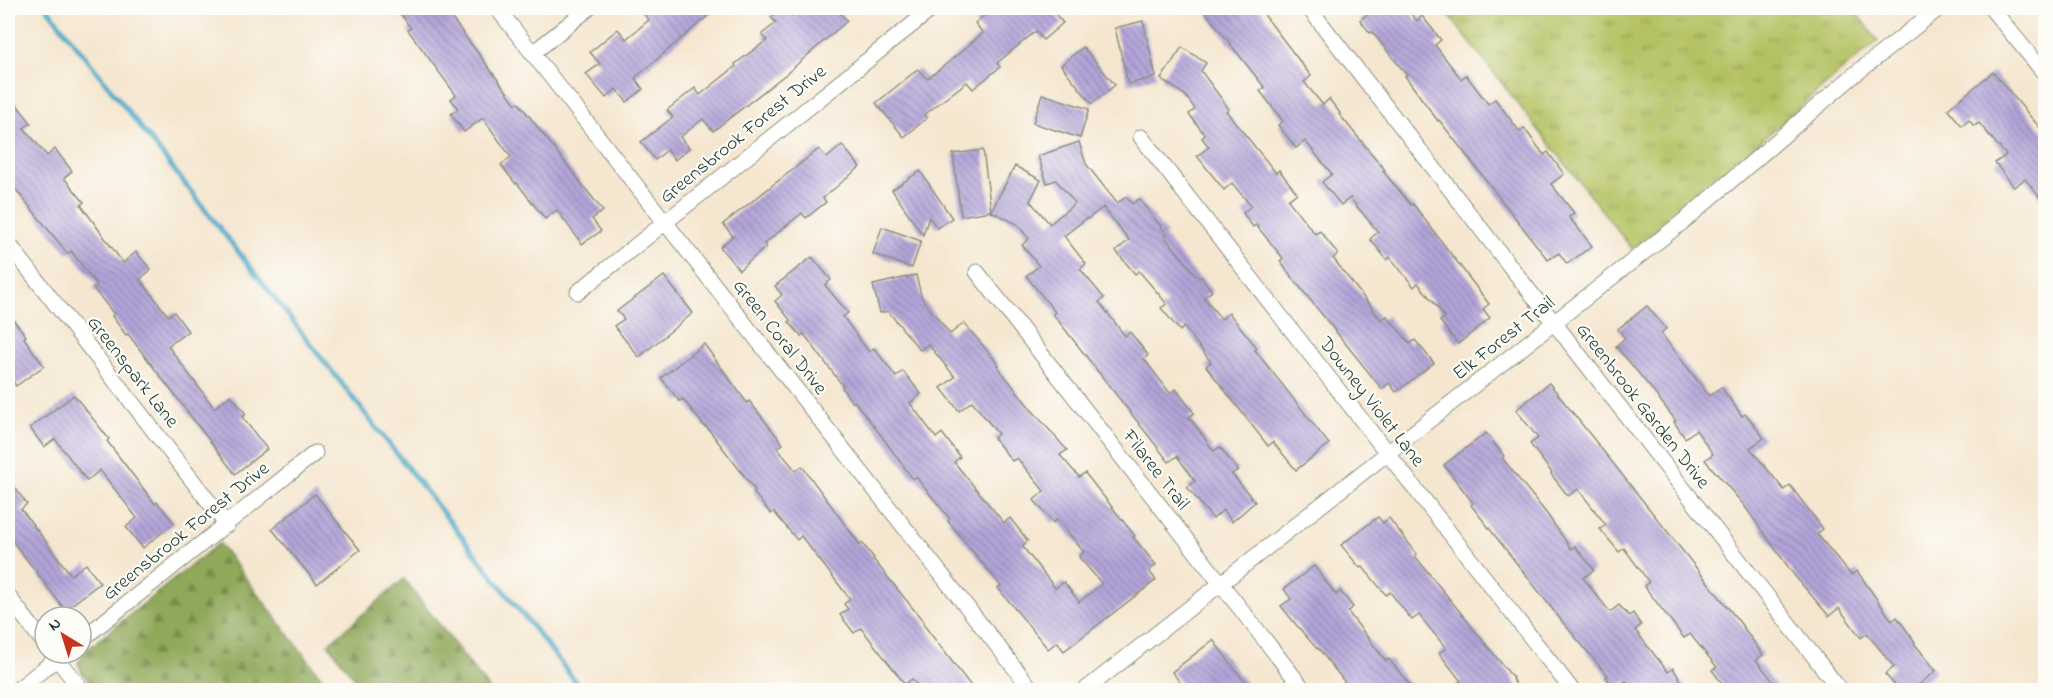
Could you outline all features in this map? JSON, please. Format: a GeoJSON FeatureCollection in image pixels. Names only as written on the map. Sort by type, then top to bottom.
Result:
{"type":"FeatureCollection","features":[{"type":"Feature","properties":{"kind":"street","name":"Green Coral Drive"},"geometry":{"type":"LineString","coordinates":[[497,8],[1032,690]]}},
{"type":"Feature","properties":{"kind":"street"},"geometry":{"type":"LineString","coordinates":[[533,53],[590,8]]}},
{"type":"Feature","properties":{"kind":"street","name":"Greensbrook Forest Drive"},"geometry":{"type":"LineString","coordinates":[[578,292],[933,8]]}},
{"type":"Feature","properties":{"kind":"street","name":"Greenbrook Garden Drive"},"geometry":{"type":"LineString","coordinates":[[1309,8],[1837,686]]}},
{"type":"Feature","properties":{"kind":"street","name":"Elk Forest Trail"},"geometry":{"type":"LineString","coordinates":[[1085,690],[1734,180],[1854,75],[1939,8]]}},
{"type":"Feature","properties":{"kind":"street"},"geometry":{"type":"LineString","coordinates":[[1991,8],[2046,75]]}},
{"type":"Feature","properties":{"kind":"street","name":"Downey Violet Lane"},"geometry":{"type":"LineString","coordinates":[[1141,137],[1572,690]]}},
{"type":"Feature","properties":{"kind":"street","name":"Greenspark Lane"},"geometry":{"type":"LineString","coordinates":[[8,243],[227,525]]}},
{"type":"Feature","properties":{"kind":"street","name":"Filaree Trail"},"geometry":{"type":"LineString","coordinates":[[977,272],[1304,690]]}},
{"type":"Feature","properties":{"kind":"street","name":"Greensbrook Forest Drive"},"geometry":{"type":"LineString","coordinates":[[93,631],[315,453]]}},
{"type":"Feature","properties":{"kind":"street"},"geometry":{"type":"LineString","coordinates":[[8,596],[33,628]]}},
{"type":"Feature","properties":{"kind":"street"},"geometry":{"type":"LineString","coordinates":[[17,690],[46,665]]}},
{"type":"Feature","properties":{"kind":"street"},"geometry":{"type":"LineString","coordinates":[[64,665],[82,690]]}},
{"type":"Feature","properties":{"kind":"green space"},"geometry":{"type":"Polygon","coordinates":[[[1443,8],[1852,8],[1878,41],[1632,249],[1443,8]]]}},
{"type":"Feature","properties":{"kind":"green space"},"geometry":{"type":"Polygon","coordinates":[[[219,543],[331,690],[96,690],[82,673],[79,665],[93,665],[93,645],[219,543]]]}},
{"type":"Feature","properties":{"kind":"green space"},"geometry":{"type":"Polygon","coordinates":[[[404,579],[490,690],[364,690],[328,644],[404,579]]]}},
{"type":"Feature","properties":{"kind":"building"},"geometry":{"type":"Polygon","coordinates":[[[396,8],[427,8],[431,13],[444,8],[516,104],[518,102],[603,211],[592,219],[601,231],[582,244],[557,210],[545,219],[501,165],[511,157],[483,118],[464,132],[451,114],[458,109],[451,99],[456,95],[408,30],[411,28],[396,8]]]}},
{"type":"Feature","properties":{"kind":"building"},"geometry":{"type":"Polygon","coordinates":[[[639,8],[717,8],[635,78],[643,89],[627,102],[616,89],[606,98],[586,74],[600,64],[590,52],[618,29],[626,39],[649,20],[639,8]]]}},
{"type":"Feature","properties":{"kind":"building"},"geometry":{"type":"Polygon","coordinates":[[[783,8],[792,17],[804,8],[836,8],[847,21],[786,74],[713,131],[703,119],[680,137],[689,148],[675,160],[667,150],[655,160],[641,142],[673,117],[667,110],[695,88],[700,95],[767,40],[762,34],[776,23],[771,17],[783,8]]]}},
{"type":"Feature","properties":{"kind":"building"},"geometry":{"type":"Polygon","coordinates":[[[993,8],[1050,8],[1063,23],[1043,40],[1036,31],[997,63],[1000,67],[973,89],[967,82],[924,115],[927,118],[904,137],[876,103],[918,69],[927,79],[950,61],[983,33],[975,23],[993,8]]]}},
{"type":"Feature","properties":{"kind":"building"},"geometry":{"type":"Polygon","coordinates":[[[1202,8],[1259,8],[1311,76],[1304,82],[1323,105],[1329,99],[1385,170],[1383,171],[1411,205],[1413,204],[1489,304],[1483,309],[1490,318],[1458,344],[1440,321],[1445,317],[1418,283],[1414,287],[1390,257],[1387,260],[1370,239],[1378,232],[1350,198],[1341,205],[1322,182],[1332,174],[1305,141],[1296,148],[1278,125],[1283,121],[1260,91],[1265,88],[1202,8]]]}},
{"type":"Feature","properties":{"kind":"building"},"geometry":{"type":"Polygon","coordinates":[[[1375,8],[1406,8],[1417,21],[1422,16],[1441,40],[1435,45],[1461,79],[1466,75],[1488,104],[1495,99],[1520,132],[1524,128],[1544,155],[1548,152],[1564,174],[1551,184],[1574,213],[1569,217],[1592,246],[1567,264],[1559,253],[1548,260],[1438,121],[1405,76],[1407,75],[1360,20],[1375,8]]]}},
{"type":"Feature","properties":{"kind":"building"},"geometry":{"type":"Polygon","coordinates":[[[1143,21],[1156,77],[1128,84],[1115,28],[1143,21]]]}},
{"type":"Feature","properties":{"kind":"building"},"geometry":{"type":"Polygon","coordinates":[[[1083,47],[1115,85],[1092,104],[1061,65],[1083,47]]]}},
{"type":"Feature","properties":{"kind":"building"},"geometry":{"type":"Polygon","coordinates":[[[1182,47],[1206,63],[1201,71],[1229,109],[1226,111],[1276,173],[1279,170],[1297,193],[1288,200],[1315,234],[1320,231],[1338,254],[1333,258],[1381,320],[1387,316],[1410,344],[1415,340],[1434,363],[1396,392],[1389,383],[1382,389],[1291,276],[1280,261],[1283,258],[1256,225],[1253,227],[1243,213],[1251,206],[1232,183],[1224,190],[1197,156],[1209,147],[1202,138],[1205,135],[1189,114],[1195,109],[1185,95],[1161,79],[1182,47]]]}},
{"type":"Feature","properties":{"kind":"building"},"geometry":{"type":"Polygon","coordinates":[[[1993,72],[2046,135],[2046,205],[2025,179],[2014,187],[1995,163],[2006,155],[1979,123],[1974,126],[1969,120],[1962,126],[1948,109],[1993,72]]]}},
{"type":"Feature","properties":{"kind":"building"},"geometry":{"type":"Polygon","coordinates":[[[8,93],[31,123],[24,128],[47,156],[55,149],[72,171],[64,178],[84,202],[81,205],[123,263],[136,252],[151,270],[140,279],[168,316],[174,312],[188,331],[168,346],[214,408],[231,395],[246,414],[242,417],[267,449],[235,474],[112,316],[114,314],[93,288],[97,285],[71,251],[68,254],[8,180],[8,93]]]}},
{"type":"Feature","properties":{"kind":"building"},"geometry":{"type":"Polygon","coordinates":[[[1042,94],[1089,109],[1080,138],[1033,123],[1042,94]]]}},
{"type":"Feature","properties":{"kind":"building"},"geometry":{"type":"Polygon","coordinates":[[[1079,142],[1086,164],[1117,203],[1126,197],[1132,204],[1139,199],[1167,234],[1164,236],[1212,291],[1204,297],[1221,319],[1229,313],[1329,444],[1296,470],[1273,442],[1268,446],[1206,366],[1211,362],[1184,327],[1180,331],[1161,308],[1167,304],[1139,271],[1135,274],[1116,251],[1129,240],[1103,207],[1064,236],[1086,264],[1080,269],[1104,298],[1099,302],[1125,336],[1130,332],[1148,355],[1144,359],[1170,393],[1176,389],[1194,413],[1189,417],[1214,451],[1220,447],[1238,470],[1232,474],[1255,502],[1232,522],[1223,510],[1213,519],[1187,487],[1195,481],[1177,456],[1169,462],[1026,276],[1039,266],[1022,245],[1029,239],[1017,224],[991,211],[1015,166],[1041,180],[1030,201],[1050,224],[1075,203],[1056,180],[1047,183],[1038,156],[1079,142]]]}},
{"type":"Feature","properties":{"kind":"building"},"geometry":{"type":"Polygon","coordinates":[[[842,145],[860,167],[823,198],[826,202],[806,218],[802,213],[764,244],[766,247],[739,270],[720,247],[733,236],[723,224],[819,149],[827,158],[842,145]]]}},
{"type":"Feature","properties":{"kind":"building"},"geometry":{"type":"Polygon","coordinates":[[[983,150],[991,211],[961,216],[953,154],[983,150]]]}},
{"type":"Feature","properties":{"kind":"building"},"geometry":{"type":"Polygon","coordinates":[[[920,171],[952,218],[937,228],[929,217],[923,235],[892,190],[920,171]]]}},
{"type":"Feature","properties":{"kind":"building"},"geometry":{"type":"Polygon","coordinates":[[[882,227],[921,241],[912,268],[873,254],[882,227]]]}},
{"type":"Feature","properties":{"kind":"building"},"geometry":{"type":"Polygon","coordinates":[[[812,257],[831,280],[825,285],[848,313],[843,317],[869,352],[874,348],[896,377],[903,371],[921,394],[910,403],[936,438],[942,433],[960,457],[954,462],[1004,523],[1010,518],[1028,541],[1022,546],[1055,588],[1064,582],[1079,602],[1102,584],[1079,557],[1084,552],[1057,519],[1053,523],[1034,500],[1044,491],[1017,458],[1012,461],[994,438],[998,434],[972,401],[959,411],[941,388],[955,377],[928,344],[920,350],[888,311],[880,313],[873,285],[916,275],[922,299],[950,334],[964,323],[1031,409],[1067,450],[1060,455],[1079,477],[1085,473],[1135,536],[1133,537],[1156,565],[1149,571],[1156,580],[1064,651],[1057,642],[1048,649],[998,588],[1001,586],[948,521],[950,519],[916,477],[913,479],[854,401],[852,402],[842,388],[843,386],[804,334],[801,336],[775,301],[782,295],[775,286],[812,257]]]}},
{"type":"Feature","properties":{"kind":"building"},"geometry":{"type":"Polygon","coordinates":[[[664,276],[693,313],[639,357],[614,326],[624,319],[617,311],[664,276]]]}},
{"type":"Feature","properties":{"kind":"building"},"geometry":{"type":"Polygon","coordinates":[[[1647,306],[1666,329],[1661,333],[1709,396],[1721,387],[1742,416],[1746,414],[1764,438],[1750,448],[1784,490],[1790,485],[1823,529],[1817,534],[1851,575],[1857,571],[1892,621],[1897,617],[1936,671],[1912,690],[1899,690],[1885,674],[1894,667],[1867,633],[1861,638],[1839,608],[1829,616],[1794,575],[1743,504],[1705,460],[1713,454],[1696,430],[1685,438],[1674,422],[1676,421],[1616,346],[1625,338],[1618,329],[1647,306]]]}},
{"type":"Feature","properties":{"kind":"building"},"geometry":{"type":"Polygon","coordinates":[[[8,313],[26,336],[24,338],[44,366],[16,386],[8,374],[8,313]]]}},
{"type":"Feature","properties":{"kind":"building"},"geometry":{"type":"Polygon","coordinates":[[[704,344],[747,403],[749,401],[783,444],[777,448],[796,471],[802,466],[860,545],[862,543],[874,558],[974,690],[921,690],[912,679],[905,684],[861,628],[854,633],[840,615],[848,609],[844,604],[850,599],[801,536],[797,540],[774,512],[771,514],[706,426],[683,399],[679,401],[661,378],[704,344]]]}},
{"type":"Feature","properties":{"kind":"building"},"geometry":{"type":"Polygon","coordinates":[[[1549,383],[1741,624],[1763,655],[1756,660],[1780,690],[1727,690],[1712,670],[1717,667],[1690,634],[1684,638],[1644,586],[1649,582],[1624,548],[1619,552],[1600,529],[1606,525],[1578,489],[1568,496],[1551,474],[1530,444],[1538,438],[1516,410],[1549,383]]]}},
{"type":"Feature","properties":{"kind":"building"},"geometry":{"type":"Polygon","coordinates":[[[74,395],[109,439],[107,441],[155,504],[157,502],[174,523],[143,548],[126,527],[137,518],[100,470],[87,481],[55,439],[44,447],[30,428],[74,395]]]}},
{"type":"Feature","properties":{"kind":"building"},"geometry":{"type":"Polygon","coordinates":[[[1486,433],[1504,456],[1502,458],[1547,514],[1571,549],[1575,546],[1594,570],[1583,578],[1610,612],[1619,605],[1629,616],[1633,613],[1641,625],[1635,630],[1668,672],[1673,668],[1687,690],[1633,690],[1626,681],[1615,689],[1606,677],[1608,676],[1471,505],[1473,503],[1444,465],[1486,433]]]}},
{"type":"Feature","properties":{"kind":"building"},"geometry":{"type":"Polygon","coordinates":[[[8,478],[27,504],[21,509],[71,575],[86,564],[100,583],[71,605],[61,605],[8,535],[8,478]]]}},
{"type":"Feature","properties":{"kind":"building"},"geometry":{"type":"Polygon","coordinates":[[[315,494],[360,550],[317,584],[272,529],[315,494]]]}},
{"type":"Feature","properties":{"kind":"building"},"geometry":{"type":"Polygon","coordinates":[[[1378,517],[1383,523],[1389,518],[1417,554],[1415,556],[1513,678],[1520,690],[1449,690],[1461,681],[1439,653],[1446,648],[1419,615],[1412,620],[1390,592],[1386,595],[1341,545],[1378,517]]]}},
{"type":"Feature","properties":{"kind":"building"},"geometry":{"type":"Polygon","coordinates":[[[1314,566],[1336,595],[1340,591],[1353,607],[1348,612],[1386,661],[1389,659],[1414,690],[1351,690],[1293,621],[1281,606],[1291,599],[1284,589],[1314,566]]]}},
{"type":"Feature","properties":{"kind":"building"},"geometry":{"type":"Polygon","coordinates":[[[1213,640],[1252,690],[1186,690],[1172,672],[1213,640]]]}},
{"type":"Feature","properties":{"kind":"waterway"},"geometry":{"type":"LineString","coordinates":[[47,8],[582,690]]}}]}
